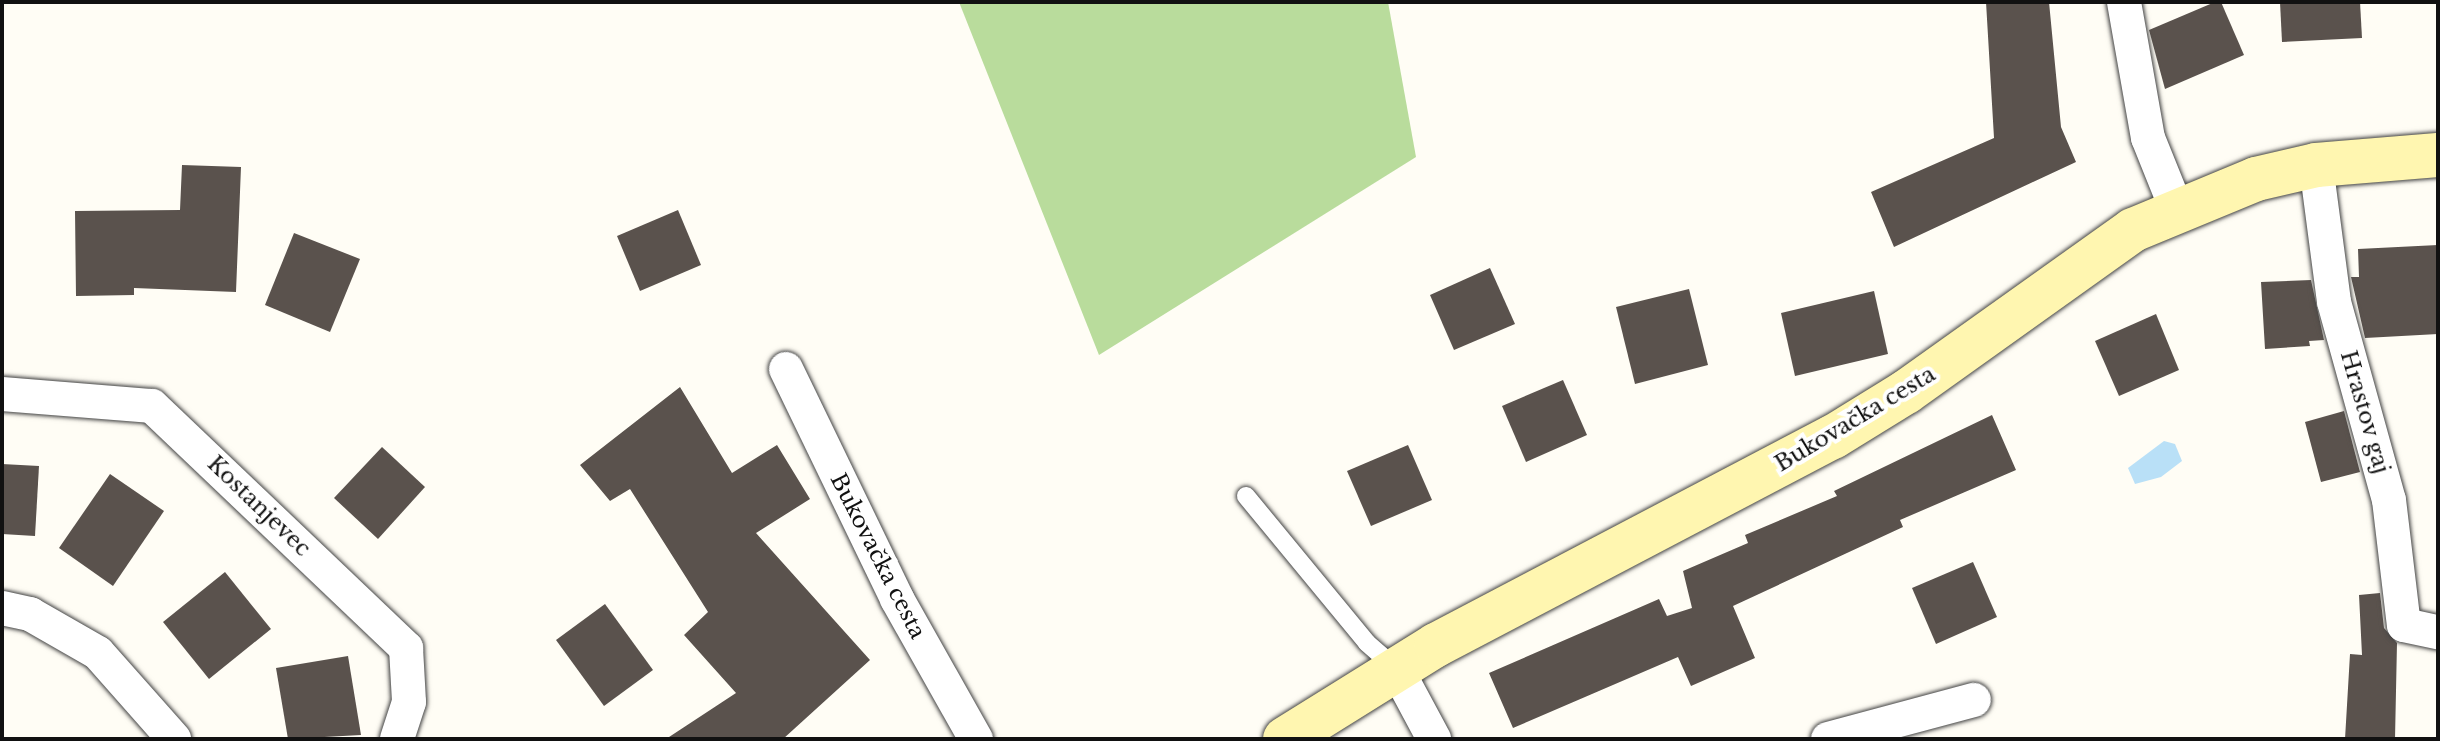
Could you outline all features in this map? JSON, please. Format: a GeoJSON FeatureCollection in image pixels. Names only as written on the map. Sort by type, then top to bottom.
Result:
{"type":"FeatureCollection","features":[{"type":"Feature","properties":{"kind":"main road","name":"Bukovačka cesta"},"geometry":{"type":"LineString","coordinates":[[1285,739],[1396,668],[1833,437],[1906,392],[2133,230],[2256,179],[2316,165],[2438,155]]}},
{"type":"Feature","properties":{"kind":"street"},"geometry":{"type":"LineString","coordinates":[[2124,2],[2148,138],[2177,210]]}},
{"type":"Feature","properties":{"kind":"street","name":"Hrastov gaj"},"geometry":{"type":"LineString","coordinates":[[2316,165],[2334,302],[2389,500],[2404,625],[2438,632]]}},
{"type":"Feature","properties":{"kind":"street","name":"Bukovačka cesta"},"geometry":{"type":"LineString","coordinates":[[786,369],[897,599],[976,739]]}},
{"type":"Feature","properties":{"kind":"street","name":"Kostanjevec"},"geometry":{"type":"LineString","coordinates":[[2,394],[152,406],[406,648],[409,702],[397,739]]}},
{"type":"Feature","properties":{"kind":"street"},"geometry":{"type":"LineString","coordinates":[[2,608],[30,614],[98,653],[174,739]]}},
{"type":"Feature","properties":{"kind":"street"},"geometry":{"type":"LineString","coordinates":[[1396,668],[1434,739]]}},
{"type":"Feature","properties":{"kind":"street"},"geometry":{"type":"LineString","coordinates":[[1828,739],[1974,700]]}},
{"type":"Feature","properties":{"kind":"lane"},"geometry":{"type":"LineString","coordinates":[[1246,496],[1367,643],[1396,668]]}},
{"type":"Feature","properties":{"kind":"green space"},"geometry":{"type":"Polygon","coordinates":[[[959,2],[1388,2],[1416,157],[1099,355],[959,2]]]}},
{"type":"Feature","properties":{"kind":"water"},"geometry":{"type":"Polygon","coordinates":[[[2164,441],[2175,444],[2182,461],[2161,477],[2135,484],[2128,468],[2164,441]]]}},
{"type":"Feature","properties":{"kind":"building"},"geometry":{"type":"Polygon","coordinates":[[[1986,2],[2049,2],[2061,127],[2076,162],[1894,247],[1871,192],[1994,138],[1986,2]]]}},
{"type":"Feature","properties":{"kind":"building"},"geometry":{"type":"Polygon","coordinates":[[[2221,2],[2244,55],[2165,89],[2149,30],[2221,2]]]}},
{"type":"Feature","properties":{"kind":"building"},"geometry":{"type":"Polygon","coordinates":[[[2280,2],[2360,2],[2362,38],[2282,42],[2280,2]]]}},
{"type":"Feature","properties":{"kind":"building"},"geometry":{"type":"Polygon","coordinates":[[[182,165],[241,167],[236,292],[134,288],[134,295],[76,296],[75,211],[180,210],[182,165]]]}},
{"type":"Feature","properties":{"kind":"building"},"geometry":{"type":"Polygon","coordinates":[[[678,210],[701,265],[640,291],[617,236],[678,210]]]}},
{"type":"Feature","properties":{"kind":"building"},"geometry":{"type":"Polygon","coordinates":[[[294,233],[360,259],[330,332],[265,305],[294,233]]]}},
{"type":"Feature","properties":{"kind":"building"},"geometry":{"type":"Polygon","coordinates":[[[2438,245],[2438,334],[2365,338],[2351,277],[2359,277],[2358,249],[2438,245]]]}},
{"type":"Feature","properties":{"kind":"building"},"geometry":{"type":"Polygon","coordinates":[[[1490,268],[1515,324],[1454,350],[1430,295],[1490,268]]]}},
{"type":"Feature","properties":{"kind":"building"},"geometry":{"type":"Polygon","coordinates":[[[2311,280],[2324,340],[2309,341],[2310,346],[2265,349],[2261,282],[2311,280]]]}},
{"type":"Feature","properties":{"kind":"building"},"geometry":{"type":"Polygon","coordinates":[[[1689,289],[1708,365],[1635,384],[1616,307],[1689,289]]]}},
{"type":"Feature","properties":{"kind":"building"},"geometry":{"type":"Polygon","coordinates":[[[1874,291],[1888,354],[1795,376],[1781,313],[1874,291]]]}},
{"type":"Feature","properties":{"kind":"building"},"geometry":{"type":"Polygon","coordinates":[[[2156,314],[2179,370],[2119,396],[2095,341],[2156,314]]]}},
{"type":"Feature","properties":{"kind":"building"},"geometry":{"type":"Polygon","coordinates":[[[1563,380],[1587,435],[1526,462],[1502,406],[1563,380]]]}},
{"type":"Feature","properties":{"kind":"building"},"geometry":{"type":"Polygon","coordinates":[[[680,387],[732,473],[777,445],[810,499],[756,533],[870,660],[783,739],[666,739],[736,693],[684,635],[708,612],[630,489],[610,501],[580,465],[680,387]]]}},
{"type":"Feature","properties":{"kind":"building"},"geometry":{"type":"Polygon","coordinates":[[[2344,411],[2360,472],[2321,482],[2305,422],[2344,411]]]}},
{"type":"Feature","properties":{"kind":"building"},"geometry":{"type":"Polygon","coordinates":[[[1992,415],[2016,470],[1900,520],[1903,527],[1733,606],[1755,658],[1691,686],[1678,657],[1513,728],[1489,673],[1659,599],[1667,616],[1692,608],[1683,571],[1748,543],[1745,535],[1837,496],[1834,491],[1992,415]]]}},
{"type":"Feature","properties":{"kind":"building"},"geometry":{"type":"Polygon","coordinates":[[[1408,445],[1432,500],[1371,526],[1347,471],[1408,445]]]}},
{"type":"Feature","properties":{"kind":"building"},"geometry":{"type":"Polygon","coordinates":[[[382,447],[425,487],[378,539],[334,498],[382,447]]]}},
{"type":"Feature","properties":{"kind":"building"},"geometry":{"type":"Polygon","coordinates":[[[2,464],[39,466],[35,536],[2,534],[2,464]]]}},
{"type":"Feature","properties":{"kind":"building"},"geometry":{"type":"Polygon","coordinates":[[[110,474],[164,511],[113,586],[59,548],[110,474]]]}},
{"type":"Feature","properties":{"kind":"building"},"geometry":{"type":"Polygon","coordinates":[[[1973,562],[1997,617],[1936,644],[1912,588],[1973,562]]]}},
{"type":"Feature","properties":{"kind":"building"},"geometry":{"type":"Polygon","coordinates":[[[225,572],[271,629],[209,679],[163,622],[225,572]]]}},
{"type":"Feature","properties":{"kind":"building"},"geometry":{"type":"Polygon","coordinates":[[[2380,593],[2384,628],[2397,643],[2395,739],[2345,739],[2350,654],[2362,655],[2359,595],[2380,593]]]}},
{"type":"Feature","properties":{"kind":"building"},"geometry":{"type":"Polygon","coordinates":[[[605,604],[653,670],[604,706],[556,640],[605,604]]]}},
{"type":"Feature","properties":{"kind":"building"},"geometry":{"type":"Polygon","coordinates":[[[348,656],[361,735],[288,739],[276,668],[348,656]]]}}]}
